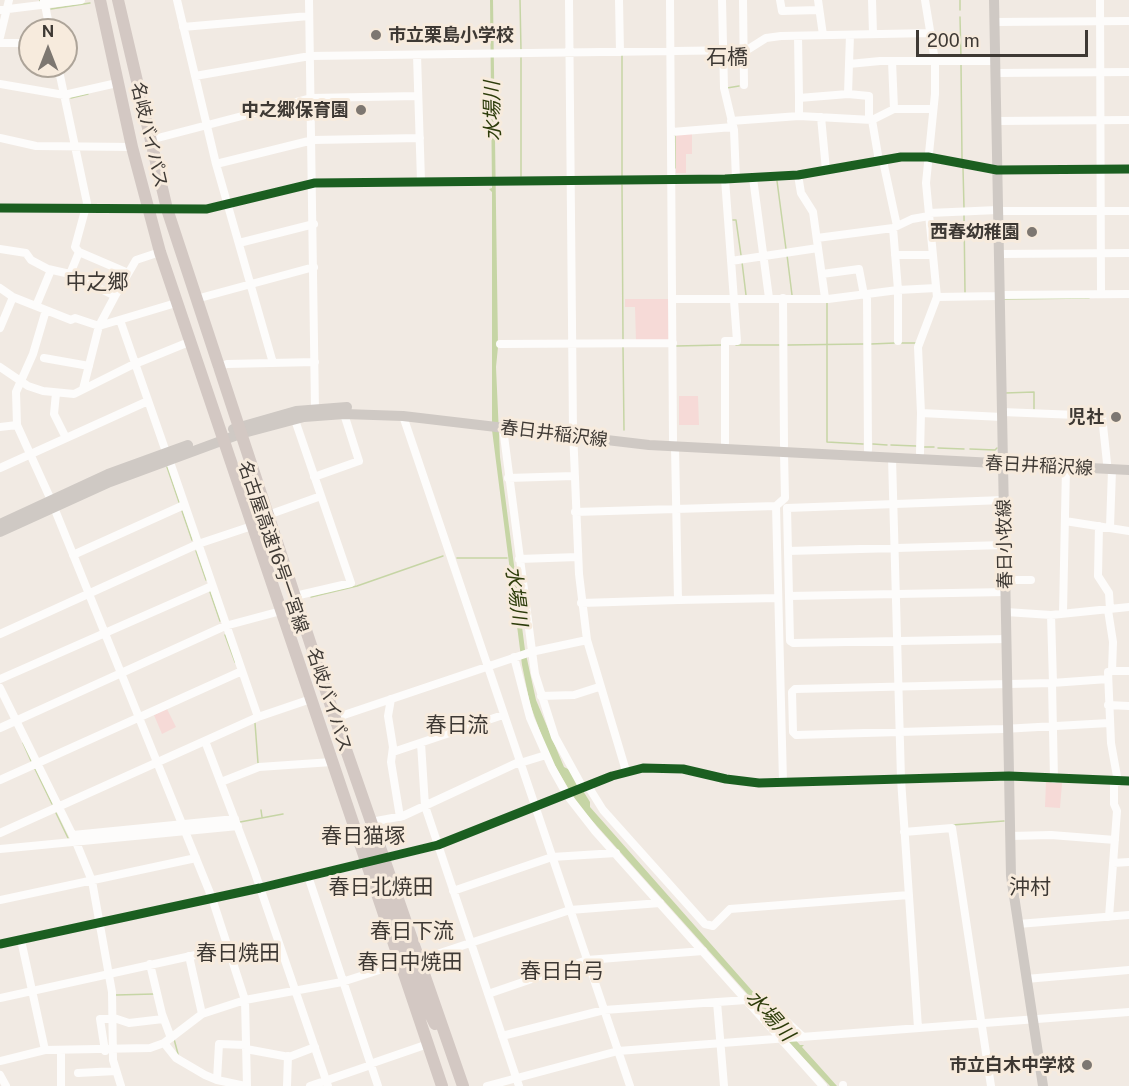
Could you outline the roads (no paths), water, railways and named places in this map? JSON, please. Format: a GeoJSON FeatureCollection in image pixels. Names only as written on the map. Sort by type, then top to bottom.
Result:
{"type":"FeatureCollection","features":[{"type":"Feature","properties":{"kind":"highway","name":"名古屋高速16号一宮線"},"geometry":{"type":"LineString","coordinates":[[101,0],[146,186],[188,325],[444,1086]]}},
{"type":"Feature","properties":{"kind":"highway","name":"名岐バイパス"},"geometry":{"type":"LineString","coordinates":[[101,0],[132,147],[158,246],[176,303],[444,1086]]}},
{"type":"Feature","properties":{"kind":"highway"},"geometry":{"type":"LineString","coordinates":[[108,0],[114,34],[114,56]]}},
{"type":"Feature","properties":{"kind":"highway","name":"名古屋高速16号一宮線"},"geometry":{"type":"LineString","coordinates":[[117,0],[142,123],[195,317],[461,1086]]}},
{"type":"Feature","properties":{"kind":"highway","name":"名岐バイパス"},"geometry":{"type":"LineString","coordinates":[[117,0],[167,209],[217,367],[461,1086]]}},
{"type":"Feature","properties":{"kind":"highway"},"geometry":{"type":"LineString","coordinates":[[148,209],[151,201],[150,140]]}},
{"type":"Feature","properties":{"kind":"highway"},"geometry":{"type":"LineString","coordinates":[[158,246],[159,218],[167,209]]}},
{"type":"Feature","properties":{"kind":"highway"},"geometry":{"type":"LineString","coordinates":[[315,667],[320,695],[398,929],[423,1000],[444,1041],[461,1086]]}},
{"type":"Feature","properties":{"kind":"highway"},"geometry":{"type":"LineString","coordinates":[[423,1020],[433,1032],[451,1086]]}},
{"type":"Feature","properties":{"kind":"main road","name":"春日小牧線"},"geometry":{"type":"LineString","coordinates":[[994,0],[1011,876],[1043,1086]]}},
{"type":"Feature","properties":{"kind":"main road","name":"春日井稲沢線"},"geometry":{"type":"LineString","coordinates":[[0,532],[108,474],[221,438],[275,416],[315,409],[370,407],[501,426],[674,443],[920,453],[1066,467],[1129,464]]}},
{"type":"Feature","properties":{"kind":"main road","name":"春日井稲沢線"},"geometry":{"type":"LineString","coordinates":[[239,431],[295,420],[344,414],[489,423]]}},
{"type":"Feature","properties":{"kind":"main road","name":"春日井稲沢線"},"geometry":{"type":"LineString","coordinates":[[674,443],[725,443],[892,458],[1003,460],[1110,466],[1129,471]]}},
{"type":"Feature","properties":{"kind":"main road","name":"春日井稲沢線"},"geometry":{"type":"LineString","coordinates":[[0,524],[53,504]]}},
{"type":"Feature","properties":{"kind":"street"},"geometry":{"type":"LineString","coordinates":[[0,37],[3,10],[9,0]]}},
{"type":"Feature","properties":{"kind":"street"},"geometry":{"type":"LineString","coordinates":[[3,10],[81,0]]}},
{"type":"Feature","properties":{"kind":"street"},"geometry":{"type":"LineString","coordinates":[[177,0],[216,164],[273,363]]}},
{"type":"Feature","properties":{"kind":"street"},"geometry":{"type":"LineString","coordinates":[[309,0],[314,183],[315,409]]}},
{"type":"Feature","properties":{"kind":"street"},"geometry":{"type":"LineString","coordinates":[[569,0],[573,433],[581,603],[587,640],[599,687],[626,771]]}},
{"type":"Feature","properties":{"kind":"street"},"geometry":{"type":"LineString","coordinates":[[620,0],[620,52]]}},
{"type":"Feature","properties":{"kind":"street"},"geometry":{"type":"LineString","coordinates":[[670,0],[674,443],[678,600]]}},
{"type":"Feature","properties":{"kind":"street"},"geometry":{"type":"LineString","coordinates":[[722,0],[724,88],[732,124],[736,179]]}},
{"type":"Feature","properties":{"kind":"street"},"geometry":{"type":"LineString","coordinates":[[743,0],[744,85]]}},
{"type":"Feature","properties":{"kind":"street"},"geometry":{"type":"LineString","coordinates":[[780,0],[782,11],[819,10]]}},
{"type":"Feature","properties":{"kind":"street"},"geometry":{"type":"LineString","coordinates":[[818,0],[823,35]]}},
{"type":"Feature","properties":{"kind":"street"},"geometry":{"type":"LineString","coordinates":[[873,0],[873,33]]}},
{"type":"Feature","properties":{"kind":"street"},"geometry":{"type":"LineString","coordinates":[[920,453],[918,347],[937,292],[926,183],[935,62],[926,0]]}},
{"type":"Feature","properties":{"kind":"street"},"geometry":{"type":"LineString","coordinates":[[1100,0],[1101,294]]}},
{"type":"Feature","properties":{"kind":"street"},"geometry":{"type":"LineString","coordinates":[[44,3],[47,18]]}},
{"type":"Feature","properties":{"kind":"street"},"geometry":{"type":"LineString","coordinates":[[183,27],[309,16]]}},
{"type":"Feature","properties":{"kind":"street"},"geometry":{"type":"LineString","coordinates":[[994,22],[1129,21]]}},
{"type":"Feature","properties":{"kind":"street"},"geometry":{"type":"LineString","coordinates":[[195,76],[310,56],[723,51],[744,50],[766,38],[931,33]]}},
{"type":"Feature","properties":{"kind":"street"},"geometry":{"type":"LineString","coordinates":[[848,94],[850,35]]}},
{"type":"Feature","properties":{"kind":"street"},"geometry":{"type":"LineString","coordinates":[[798,36],[799,116]]}},
{"type":"Feature","properties":{"kind":"street"},"geometry":{"type":"LineString","coordinates":[[0,43],[18,43]]}},
{"type":"Feature","properties":{"kind":"street"},"geometry":{"type":"LineString","coordinates":[[417,55],[421,181]]}},
{"type":"Feature","properties":{"kind":"street"},"geometry":{"type":"LineString","coordinates":[[849,64],[892,61],[995,61]]}},
{"type":"Feature","properties":{"kind":"street"},"geometry":{"type":"LineString","coordinates":[[892,61],[894,109]]}},
{"type":"Feature","properties":{"kind":"street"},"geometry":{"type":"LineString","coordinates":[[995,73],[1129,72]]}},
{"type":"Feature","properties":{"kind":"street"},"geometry":{"type":"LineString","coordinates":[[60,78],[87,203],[75,247],[79,252],[128,273]]}},
{"type":"Feature","properties":{"kind":"street"},"geometry":{"type":"LineString","coordinates":[[0,84],[64,95],[117,83]]}},
{"type":"Feature","properties":{"kind":"street"},"geometry":{"type":"LineString","coordinates":[[799,98],[848,94],[869,96],[870,119],[895,227],[898,341]]}},
{"type":"Feature","properties":{"kind":"street"},"geometry":{"type":"LineString","coordinates":[[150,140],[311,98],[418,96]]}},
{"type":"Feature","properties":{"kind":"street"},"geometry":{"type":"LineString","coordinates":[[672,132],[799,116],[870,119],[894,109],[933,109]]}},
{"type":"Feature","properties":{"kind":"street"},"geometry":{"type":"LineString","coordinates":[[821,117],[826,170]]}},
{"type":"Feature","properties":{"kind":"street"},"geometry":{"type":"LineString","coordinates":[[996,121],[1129,120]]}},
{"type":"Feature","properties":{"kind":"street"},"geometry":{"type":"LineString","coordinates":[[0,138],[36,146],[132,147]]}},
{"type":"Feature","properties":{"kind":"street"},"geometry":{"type":"LineString","coordinates":[[216,164],[312,140],[420,138]]}},
{"type":"Feature","properties":{"kind":"street"},"geometry":{"type":"LineString","coordinates":[[0,208],[206,209],[314,183],[736,179],[798,175],[901,157],[928,157],[997,170],[1129,169]]}},
{"type":"Feature","properties":{"kind":"street"},"geometry":{"type":"LineString","coordinates":[[798,175],[801,193],[813,212],[825,298]]}},
{"type":"Feature","properties":{"kind":"street"},"geometry":{"type":"LineString","coordinates":[[753,178],[769,298]]}},
{"type":"Feature","properties":{"kind":"street"},"geometry":{"type":"LineString","coordinates":[[725,179],[737,341],[725,341],[725,443]]}},
{"type":"Feature","properties":{"kind":"street"},"geometry":{"type":"LineString","coordinates":[[817,238],[895,227],[929,214],[998,211],[1129,211]]}},
{"type":"Feature","properties":{"kind":"street"},"geometry":{"type":"LineString","coordinates":[[239,243],[314,224]]}},
{"type":"Feature","properties":{"kind":"street"},"geometry":{"type":"LineString","coordinates":[[83,389],[99,326],[137,258],[158,246]]}},
{"type":"Feature","properties":{"kind":"street"},"geometry":{"type":"LineString","coordinates":[[731,261],[818,248]]}},
{"type":"Feature","properties":{"kind":"street"},"geometry":{"type":"LineString","coordinates":[[0,249],[26,253],[31,260],[51,270],[70,274],[115,296]]}},
{"type":"Feature","properties":{"kind":"street"},"geometry":{"type":"LineString","coordinates":[[70,274],[79,252]]}},
{"type":"Feature","properties":{"kind":"street"},"geometry":{"type":"LineString","coordinates":[[999,254],[1129,253]]}},
{"type":"Feature","properties":{"kind":"street"},"geometry":{"type":"LineString","coordinates":[[895,255],[933,255]]}},
{"type":"Feature","properties":{"kind":"street"},"geometry":{"type":"LineString","coordinates":[[196,299],[314,267]]}},
{"type":"Feature","properties":{"kind":"street"},"geometry":{"type":"LineString","coordinates":[[822,274],[859,269],[866,294],[868,450]]}},
{"type":"Feature","properties":{"kind":"street"},"geometry":{"type":"LineString","coordinates":[[36,306],[51,270]]}},
{"type":"Feature","properties":{"kind":"street"},"geometry":{"type":"LineString","coordinates":[[0,288],[12,297],[71,320],[75,318],[99,326],[176,303]]}},
{"type":"Feature","properties":{"kind":"street"},"geometry":{"type":"LineString","coordinates":[[673,299],[825,298],[898,290],[1000,295],[1129,294]]}},
{"type":"Feature","properties":{"kind":"street"},"geometry":{"type":"LineString","coordinates":[[0,328],[12,297]]}},
{"type":"Feature","properties":{"kind":"street"},"geometry":{"type":"LineString","coordinates":[[576,512],[776,506],[785,498],[783,298]]}},
{"type":"Feature","properties":{"kind":"street"},"geometry":{"type":"LineString","coordinates":[[46,310],[22,382],[16,392],[17,425],[53,504],[212,898],[245,1000],[246,1086],[217,1080],[176,1058],[167,1040],[150,964]]}},
{"type":"Feature","properties":{"kind":"street"},"geometry":{"type":"LineString","coordinates":[[120,320],[258,717]]}},
{"type":"Feature","properties":{"kind":"street"},"geometry":{"type":"LineString","coordinates":[[0,367],[22,382],[43,391],[75,394],[189,342]]}},
{"type":"Feature","properties":{"kind":"street"},"geometry":{"type":"LineString","coordinates":[[500,344],[673,343]]}},
{"type":"Feature","properties":{"kind":"street"},"geometry":{"type":"LineString","coordinates":[[44,358],[88,366]]}},
{"type":"Feature","properties":{"kind":"street"},"geometry":{"type":"LineString","coordinates":[[217,367],[227,364],[315,362]]}},
{"type":"Feature","properties":{"kind":"street"},"geometry":{"type":"LineString","coordinates":[[56,393],[54,414],[66,438]]}},
{"type":"Feature","properties":{"kind":"street"},"geometry":{"type":"LineString","coordinates":[[0,468],[147,401]]}},
{"type":"Feature","properties":{"kind":"street"},"geometry":{"type":"LineString","coordinates":[[921,413],[1102,416],[1110,466],[1110,527]]}},
{"type":"Feature","properties":{"kind":"street"},"geometry":{"type":"LineString","coordinates":[[314,477],[359,460],[344,414]]}},
{"type":"Feature","properties":{"kind":"street"},"geometry":{"type":"LineString","coordinates":[[403,416],[630,1086]]}},
{"type":"Feature","properties":{"kind":"street"},"geometry":{"type":"LineString","coordinates":[[295,420],[351,583],[295,596]]}},
{"type":"Feature","properties":{"kind":"street"},"geometry":{"type":"LineString","coordinates":[[0,427],[17,425]]}},
{"type":"Feature","properties":{"kind":"street"},"geometry":{"type":"LineString","coordinates":[[501,426],[529,652],[555,737],[585,787],[603,810],[705,924],[714,926],[730,909],[909,895]]}},
{"type":"Feature","properties":{"kind":"street"},"geometry":{"type":"LineString","coordinates":[[892,458],[901,779],[918,1028]]}},
{"type":"Feature","properties":{"kind":"street"},"geometry":{"type":"LineString","coordinates":[[1063,612],[1066,467]]}},
{"type":"Feature","properties":{"kind":"street"},"geometry":{"type":"LineString","coordinates":[[508,477],[574,476]]}},
{"type":"Feature","properties":{"kind":"street"},"geometry":{"type":"LineString","coordinates":[[268,515],[321,496]]}},
{"type":"Feature","properties":{"kind":"street"},"geometry":{"type":"LineString","coordinates":[[1004,500],[790,506],[787,508],[790,641],[793,643],[1006,639]]}},
{"type":"Feature","properties":{"kind":"street"},"geometry":{"type":"LineString","coordinates":[[73,555],[184,505]]}},
{"type":"Feature","properties":{"kind":"street"},"geometry":{"type":"LineString","coordinates":[[776,506],[783,782]]}},
{"type":"Feature","properties":{"kind":"street"},"geometry":{"type":"LineString","coordinates":[[1065,521],[1129,531]]}},
{"type":"Feature","properties":{"kind":"street"},"geometry":{"type":"LineString","coordinates":[[0,634],[198,544],[252,526]]}},
{"type":"Feature","properties":{"kind":"street"},"geometry":{"type":"LineString","coordinates":[[1099,526],[1098,576],[1109,592],[1113,642],[1108,705],[1116,782],[1114,804],[1117,811],[1109,917]]}},
{"type":"Feature","properties":{"kind":"street"},"geometry":{"type":"LineString","coordinates":[[788,551],[1005,545]]}},
{"type":"Feature","properties":{"kind":"street"},"geometry":{"type":"LineString","coordinates":[[519,559],[578,557]]}},
{"type":"Feature","properties":{"kind":"street"},"geometry":{"type":"LineString","coordinates":[[789,596],[896,594],[1006,586],[1031,580]]}},
{"type":"Feature","properties":{"kind":"street"},"geometry":{"type":"LineString","coordinates":[[0,679],[212,586]]}},
{"type":"Feature","properties":{"kind":"street"},"geometry":{"type":"LineString","coordinates":[[581,603],[778,598]]}},
{"type":"Feature","properties":{"kind":"street"},"geometry":{"type":"LineString","coordinates":[[1006,612],[1051,615],[1129,607]]}},
{"type":"Feature","properties":{"kind":"street"},"geometry":{"type":"LineString","coordinates":[[0,728],[225,626],[281,611]]}},
{"type":"Feature","properties":{"kind":"street"},"geometry":{"type":"LineString","coordinates":[[1051,615],[1054,779]]}},
{"type":"Feature","properties":{"kind":"street"},"geometry":{"type":"LineString","coordinates":[[335,718],[516,656],[587,640]]}},
{"type":"Feature","properties":{"kind":"street"},"geometry":{"type":"LineString","coordinates":[[516,656],[525,705],[546,755],[567,795],[823,1086]]}},
{"type":"Feature","properties":{"kind":"street"},"geometry":{"type":"LineString","coordinates":[[0,780],[242,671]]}},
{"type":"Feature","properties":{"kind":"street"},"geometry":{"type":"LineString","coordinates":[[1109,723],[1053,727],[796,735],[793,732],[792,692],[795,688],[1053,683],[1129,671]]}},
{"type":"Feature","properties":{"kind":"street"},"geometry":{"type":"LineString","coordinates":[[541,696],[574,695],[599,687]]}},
{"type":"Feature","properties":{"kind":"street"},"geometry":{"type":"LineString","coordinates":[[0,688],[74,838],[92,880],[101,922],[114,1018],[109,1051]]}},
{"type":"Feature","properties":{"kind":"street"},"geometry":{"type":"LineString","coordinates":[[0,833],[258,717],[311,699]]}},
{"type":"Feature","properties":{"kind":"street"},"geometry":{"type":"LineString","coordinates":[[391,699],[388,716],[393,752],[391,762],[400,817]]}},
{"type":"Feature","properties":{"kind":"street"},"geometry":{"type":"LineString","coordinates":[[1108,705],[1129,706]]}},
{"type":"Feature","properties":{"kind":"street"},"geometry":{"type":"LineString","coordinates":[[393,752],[503,715]]}},
{"type":"Feature","properties":{"kind":"street"},"geometry":{"type":"LineString","coordinates":[[205,741],[237,822],[327,1083]]}},
{"type":"Feature","properties":{"kind":"street"},"geometry":{"type":"LineString","coordinates":[[420,743],[425,806],[519,1086]]}},
{"type":"Feature","properties":{"kind":"street"},"geometry":{"type":"LineString","coordinates":[[371,822],[400,817],[519,762],[546,755]]}},
{"type":"Feature","properties":{"kind":"street"},"geometry":{"type":"LineString","coordinates":[[220,782],[259,767],[332,762]]}},
{"type":"Feature","properties":{"kind":"street"},"geometry":{"type":"LineString","coordinates":[[0,944],[260,888],[438,845],[626,771],[672,768],[739,782],[1009,776],[1129,781]]}},
{"type":"Feature","properties":{"kind":"street"},"geometry":{"type":"LineString","coordinates":[[0,849],[74,838],[237,822]]}},
{"type":"Feature","properties":{"kind":"street"},"geometry":{"type":"LineString","coordinates":[[904,832],[952,828],[991,1086]]}},
{"type":"Feature","properties":{"kind":"street"},"geometry":{"type":"LineString","coordinates":[[1010,836],[1051,835],[1115,840]]}},
{"type":"Feature","properties":{"kind":"street"},"geometry":{"type":"LineString","coordinates":[[453,891],[552,857],[616,853]]}},
{"type":"Feature","properties":{"kind":"street"},"geometry":{"type":"LineString","coordinates":[[0,900],[195,858]]}},
{"type":"Feature","properties":{"kind":"street"},"geometry":{"type":"LineString","coordinates":[[1113,863],[1129,862]]}},
{"type":"Feature","properties":{"kind":"street"},"geometry":{"type":"LineString","coordinates":[[308,876],[378,1086]]}},
{"type":"Feature","properties":{"kind":"street"},"geometry":{"type":"LineString","coordinates":[[419,960],[570,910],[660,903]]}},
{"type":"Feature","properties":{"kind":"street"},"geometry":{"type":"LineString","coordinates":[[1018,924],[1129,915]]}},
{"type":"Feature","properties":{"kind":"street"},"geometry":{"type":"LineString","coordinates":[[21,940],[45,1050]]}},
{"type":"Feature","properties":{"kind":"street"},"geometry":{"type":"LineString","coordinates":[[0,998],[32,989],[227,948]]}},
{"type":"Feature","properties":{"kind":"street"},"geometry":{"type":"LineString","coordinates":[[488,994],[587,960],[703,951]]}},
{"type":"Feature","properties":{"kind":"street"},"geometry":{"type":"LineString","coordinates":[[189,956],[202,1014]]}},
{"type":"Feature","properties":{"kind":"street"},"geometry":{"type":"LineString","coordinates":[[0,1061],[45,1050],[109,1051],[150,1048],[167,1040],[202,1014],[245,1000],[342,982],[401,963]]}},
{"type":"Feature","properties":{"kind":"street"},"geometry":{"type":"LineString","coordinates":[[1026,979],[1129,970]]}},
{"type":"Feature","properties":{"kind":"street"},"geometry":{"type":"LineString","coordinates":[[502,1036],[604,1010],[746,1000]]}},
{"type":"Feature","properties":{"kind":"street"},"geometry":{"type":"LineString","coordinates":[[717,1002],[723,1086]]}},
{"type":"Feature","properties":{"kind":"street"},"geometry":{"type":"LineString","coordinates":[[487,1086],[618,1051],[1129,1012]]}},
{"type":"Feature","properties":{"kind":"street"},"geometry":{"type":"LineString","coordinates":[[121,1086],[100,1018],[114,1018],[129,1023],[163,1019]]}},
{"type":"Feature","properties":{"kind":"street"},"geometry":{"type":"LineString","coordinates":[[787,1022],[802,1037]]}},
{"type":"Feature","properties":{"kind":"street"},"geometry":{"type":"LineString","coordinates":[[217,1080],[219,1044],[288,1056],[315,1047]]}},
{"type":"Feature","properties":{"kind":"street"},"geometry":{"type":"LineString","coordinates":[[310,1086],[327,1083],[370,1064],[428,1044]]}},
{"type":"Feature","properties":{"kind":"street"},"geometry":{"type":"LineString","coordinates":[[61,1051],[61,1086]]}},
{"type":"Feature","properties":{"kind":"street"},"geometry":{"type":"LineString","coordinates":[[287,1086],[288,1056]]}},
{"type":"Feature","properties":{"kind":"street"},"geometry":{"type":"LineString","coordinates":[[78,1073],[116,1071]]}},
{"type":"Feature","properties":{"kind":"street"},"geometry":{"type":"LineString","coordinates":[[203,1086],[205,1074]]}},
{"type":"Feature","properties":{"kind":"street"},"geometry":{"type":"LineString","coordinates":[[0,1075],[6,1086]]}},
{"type":"Feature","properties":{"kind":"street"},"geometry":{"type":"LineString","coordinates":[[816,1086],[823,1086]]}},
{"type":"Feature","properties":{"kind":"water","name":"水場川"},"geometry":{"type":"Polygon","coordinates":[[[490,0],[493,0],[498,347],[496,367],[500,457],[525,650],[536,700],[564,767],[570,770],[590,802],[590,807],[800,1045],[804,1045],[802,1047],[837,1086],[830,1086],[778,1031],[778,1028],[579,806],[549,756],[530,704],[522,665],[492,430],[492,192],[489,189],[492,188],[490,0]]]}},
{"type":"Feature","properties":{"kind":"waterway"},"geometry":{"type":"LineString","coordinates":[[520,0],[521,50]]}},
{"type":"Feature","properties":{"kind":"waterway"},"geometry":{"type":"LineString","coordinates":[[960,0],[960,10]]}},
{"type":"Feature","properties":{"kind":"waterway"},"geometry":{"type":"LineString","coordinates":[[51,9],[90,3]]}},
{"type":"Feature","properties":{"kind":"waterway"},"geometry":{"type":"LineString","coordinates":[[960,17],[961,58]]}},
{"type":"Feature","properties":{"kind":"waterway"},"geometry":{"type":"LineString","coordinates":[[622,55],[622,176]]}},
{"type":"Feature","properties":{"kind":"waterway"},"geometry":{"type":"LineString","coordinates":[[521,58],[521,176]]}},
{"type":"Feature","properties":{"kind":"waterway"},"geometry":{"type":"LineString","coordinates":[[961,64],[962,159]]}},
{"type":"Feature","properties":{"kind":"waterway"},"geometry":{"type":"LineString","coordinates":[[727,88],[739,86]]}},
{"type":"Feature","properties":{"kind":"waterway"},"geometry":{"type":"LineString","coordinates":[[71,98],[88,94]]}},
{"type":"Feature","properties":{"kind":"waterway"},"geometry":{"type":"LineString","coordinates":[[675,134],[675,168]]}},
{"type":"Feature","properties":{"kind":"waterway"},"geometry":{"type":"LineString","coordinates":[[963,168],[964,208]]}},
{"type":"Feature","properties":{"kind":"waterway"},"geometry":{"type":"LineString","coordinates":[[777,181],[786,249]]}},
{"type":"Feature","properties":{"kind":"waterway"},"geometry":{"type":"LineString","coordinates":[[622,185],[623,339]]}},
{"type":"Feature","properties":{"kind":"waterway"},"geometry":{"type":"LineString","coordinates":[[964,215],[965,292]]}},
{"type":"Feature","properties":{"kind":"waterway"},"geometry":{"type":"LineString","coordinates":[[733,220],[736,220],[741,255]]}},
{"type":"Feature","properties":{"kind":"waterway"},"geometry":{"type":"LineString","coordinates":[[787,255],[792,295]]}},
{"type":"Feature","properties":{"kind":"waterway"},"geometry":{"type":"LineString","coordinates":[[742,262],[746,295]]}},
{"type":"Feature","properties":{"kind":"waterway"},"geometry":{"type":"LineString","coordinates":[[1004,299],[1089,298]]}},
{"type":"Feature","properties":{"kind":"waterway"},"geometry":{"type":"LineString","coordinates":[[827,301],[827,442],[863,444]]}},
{"type":"Feature","properties":{"kind":"waterway"},"geometry":{"type":"LineString","coordinates":[[871,344],[895,343]]}},
{"type":"Feature","properties":{"kind":"waterway"},"geometry":{"type":"LineString","coordinates":[[900,343],[916,343]]}},
{"type":"Feature","properties":{"kind":"waterway"},"geometry":{"type":"LineString","coordinates":[[788,345],[863,344]]}},
{"type":"Feature","properties":{"kind":"waterway"},"geometry":{"type":"LineString","coordinates":[[676,346],[722,345]]}},
{"type":"Feature","properties":{"kind":"waterway"},"geometry":{"type":"LineString","coordinates":[[736,345],[779,345]]}},
{"type":"Feature","properties":{"kind":"waterway"},"geometry":{"type":"LineString","coordinates":[[623,347],[624,430]]}},
{"type":"Feature","properties":{"kind":"waterway"},"geometry":{"type":"LineString","coordinates":[[1005,393],[1034,392],[1034,409]]}},
{"type":"Feature","properties":{"kind":"waterway"},"geometry":{"type":"LineString","coordinates":[[873,444],[887,445]]}},
{"type":"Feature","properties":{"kind":"waterway"},"geometry":{"type":"LineString","coordinates":[[891,445],[916,446]]}},
{"type":"Feature","properties":{"kind":"waterway"},"geometry":{"type":"LineString","coordinates":[[923,447],[934,447]]}},
{"type":"Feature","properties":{"kind":"waterway"},"geometry":{"type":"LineString","coordinates":[[938,448],[964,449]]}},
{"type":"Feature","properties":{"kind":"waterway"},"geometry":{"type":"LineString","coordinates":[[970,449],[995,450],[997,448]]}},
{"type":"Feature","properties":{"kind":"waterway"},"geometry":{"type":"LineString","coordinates":[[167,467],[179,502]]}},
{"type":"Feature","properties":{"kind":"waterway"},"geometry":{"type":"LineString","coordinates":[[182,511],[192,540]]}},
{"type":"Feature","properties":{"kind":"waterway"},"geometry":{"type":"LineString","coordinates":[[196,551],[206,580]]}},
{"type":"Feature","properties":{"kind":"waterway"},"geometry":{"type":"LineString","coordinates":[[311,597],[357,586],[443,556]]}},
{"type":"Feature","properties":{"kind":"waterway","name":"水場川"},"geometry":{"type":"LineString","coordinates":[[457,558],[507,558]]}},
{"type":"Feature","properties":{"kind":"waterway"},"geometry":{"type":"LineString","coordinates":[[210,592],[220,621]]}},
{"type":"Feature","properties":{"kind":"waterway"},"geometry":{"type":"LineString","coordinates":[[225,635],[235,662]]}},
{"type":"Feature","properties":{"kind":"waterway"},"geometry":{"type":"LineString","coordinates":[[255,723],[258,763]]}},
{"type":"Feature","properties":{"kind":"waterway"},"geometry":{"type":"LineString","coordinates":[[23,743],[31,761]]}},
{"type":"Feature","properties":{"kind":"waterway"},"geometry":{"type":"LineString","coordinates":[[35,769],[52,804]]}},
{"type":"Feature","properties":{"kind":"waterway"},"geometry":{"type":"LineString","coordinates":[[261,810],[262,817]]}},
{"type":"Feature","properties":{"kind":"waterway"},"geometry":{"type":"LineString","coordinates":[[56,813],[68,838]]}},
{"type":"Feature","properties":{"kind":"waterway"},"geometry":{"type":"LineString","coordinates":[[240,822],[283,814]]}},
{"type":"Feature","properties":{"kind":"waterway"},"geometry":{"type":"LineString","coordinates":[[952,825],[1004,821]]}},
{"type":"Feature","properties":{"kind":"waterway"},"geometry":{"type":"LineString","coordinates":[[116,995],[154,994]]}},
{"type":"Feature","properties":{"kind":"waterway"},"geometry":{"type":"LineString","coordinates":[[174,1039],[178,1054]]}},
{"type":"Feature","properties":{"kind":"place","name":"市立栗島小学校"},"geometry":{"type":"Point","coordinates":[376,35]}},
{"type":"Feature","properties":{"kind":"place","name":"中之郷保育園"},"geometry":{"type":"Point","coordinates":[361,110]}},
{"type":"Feature","properties":{"kind":"place","name":"西春幼稚園"},"geometry":{"type":"Point","coordinates":[1032,232]}},
{"type":"Feature","properties":{"kind":"place","name":"児社"},"geometry":{"type":"Point","coordinates":[1116,417]}},
{"type":"Feature","properties":{"kind":"place","name":"市立白木中学校"},"geometry":{"type":"Point","coordinates":[1087,1065]}},
{"type":"Feature","properties":{"kind":"district","name":"石橋"},"geometry":{"type":"Point","coordinates":[727,58]}},
{"type":"Feature","properties":{"kind":"district","name":"中之郷"},"geometry":{"type":"Point","coordinates":[97,283]}},
{"type":"Feature","properties":{"kind":"district","name":"春日流"},"geometry":{"type":"Point","coordinates":[457,726]}},
{"type":"Feature","properties":{"kind":"district","name":"春日猫塚"},"geometry":{"type":"Point","coordinates":[363,837]}},
{"type":"Feature","properties":{"kind":"district","name":"春日北焼田"},"geometry":{"type":"Point","coordinates":[381,888]}},
{"type":"Feature","properties":{"kind":"district","name":"沖村"},"geometry":{"type":"Point","coordinates":[1030,888]}},
{"type":"Feature","properties":{"kind":"district","name":"春日下流"},"geometry":{"type":"Point","coordinates":[412,932]}},
{"type":"Feature","properties":{"kind":"district","name":"春日焼田"},"geometry":{"type":"Point","coordinates":[238,954]}},
{"type":"Feature","properties":{"kind":"district","name":"春日中焼田"},"geometry":{"type":"Point","coordinates":[410,963]}},
{"type":"Feature","properties":{"kind":"district","name":"春日白弓"},"geometry":{"type":"Point","coordinates":[562,972]}}]}
